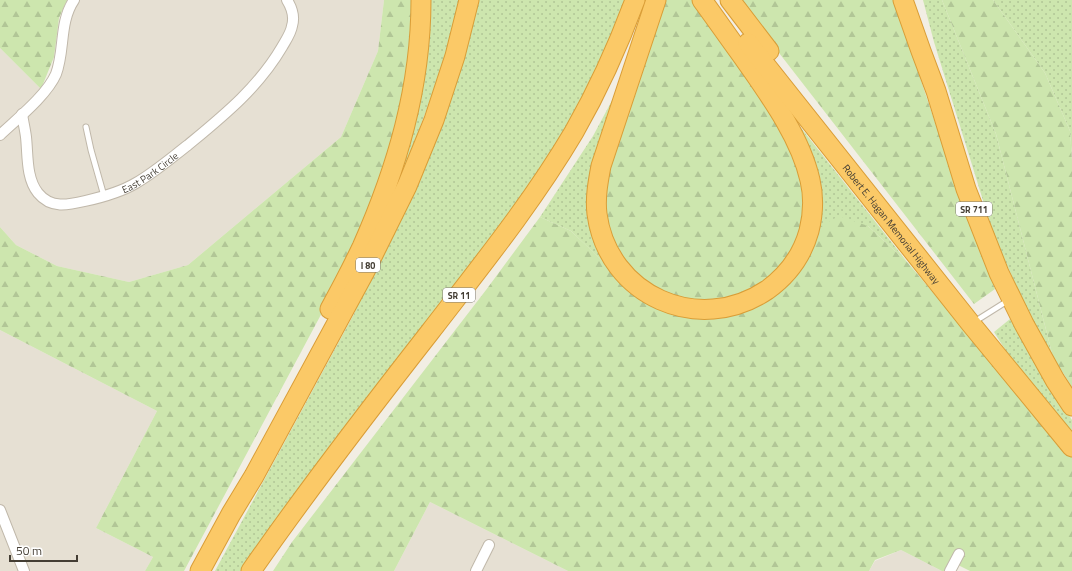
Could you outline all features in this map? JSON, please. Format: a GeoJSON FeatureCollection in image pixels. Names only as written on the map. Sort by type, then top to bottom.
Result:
{"type":"FeatureCollection","features":[{"type":"Feature","properties":{"kind":"highway"},"geometry":{"type":"LineString","coordinates":[[231,514],[248,472],[361,248],[376,214],[402,140],[411,103],[418,64],[421,0]]}},
{"type":"Feature","properties":{"kind":"highway","name":"I 80"},"geometry":{"type":"LineString","coordinates":[[200,571],[231,514],[254,476],[364,273],[407,186],[434,120],[456,56],[469,0]]}},
{"type":"Feature","properties":{"kind":"highway","name":"SR 11"},"geometry":{"type":"LineString","coordinates":[[252,571],[322,472],[505,234],[551,169],[573,133],[600,82],[635,0]]}},
{"type":"Feature","properties":{"kind":"highway"},"geometry":{"type":"LineString","coordinates":[[261,571],[321,487],[547,189],[593,114],[616,66],[643,0]]}},
{"type":"Feature","properties":{"kind":"highway"},"geometry":{"type":"LineString","coordinates":[[656,0],[604,155],[598,182],[597,214],[602,234],[609,252],[629,280],[644,291],[670,304],[702,309],[732,306],[748,300],[773,285],[788,272],[799,256],[806,240],[812,213],[812,199],[808,171],[800,151],[766,90],[706,0]]}},
{"type":"Feature","properties":{"kind":"highway","name":"Robert E. Hagan Memorial Highway"},"geometry":{"type":"LineString","coordinates":[[706,0],[1072,447]]}},
{"type":"Feature","properties":{"kind":"highway"},"geometry":{"type":"LineString","coordinates":[[730,0],[873,188],[899,234]]}},
{"type":"Feature","properties":{"kind":"highway","name":"SR 711"},"geometry":{"type":"LineString","coordinates":[[903,0],[920,51],[936,90],[966,189],[999,272],[1024,324],[1055,380],[1072,406]]}},
{"type":"Feature","properties":{"kind":"highway"},"geometry":{"type":"LineString","coordinates":[[916,0],[935,72],[936,90]]}},
{"type":"Feature","properties":{"kind":"street"},"geometry":{"type":"LineString","coordinates":[[0,134],[44,92],[54,76],[59,58],[65,17],[74,0]]}},
{"type":"Feature","properties":{"kind":"street","name":"East Park Circle"},"geometry":{"type":"LineString","coordinates":[[22,114],[26,138],[28,167],[38,193],[44,199],[58,205],[73,204],[104,196],[136,183],[153,172],[231,110],[246,94],[278,54],[290,34],[293,13],[286,0]]}},
{"type":"Feature","properties":{"kind":"street"},"geometry":{"type":"LineString","coordinates":[[0,510],[24,571]]}},
{"type":"Feature","properties":{"kind":"street"},"geometry":{"type":"LineString","coordinates":[[476,571],[489,545]]}},
{"type":"Feature","properties":{"kind":"street"},"geometry":{"type":"LineString","coordinates":[[950,571],[958,554]]}},
{"type":"Feature","properties":{"kind":"lane"},"geometry":{"type":"LineString","coordinates":[[86,127],[90,150],[104,196]]}},
{"type":"Feature","properties":{"kind":"lane"},"geometry":{"type":"LineString","coordinates":[[971,324],[1011,298]]}},
{"type":"Feature","properties":{"kind":"shaded area"},"geometry":{"type":"Polygon","coordinates":[[[74,0],[384,0],[378,51],[341,137],[188,265],[129,282],[57,266],[16,245],[0,227],[0,48],[44,92],[50,85],[74,0]]]}},
{"type":"Feature","properties":{"kind":"shaded area"},"geometry":{"type":"Polygon","coordinates":[[[0,330],[157,411],[96,528],[153,557],[145,571],[0,571],[0,330]]]}},
{"type":"Feature","properties":{"kind":"shaded area"},"geometry":{"type":"Polygon","coordinates":[[[430,502],[568,571],[394,571],[430,502]]]}},
{"type":"Feature","properties":{"kind":"shaded area"},"geometry":{"type":"Polygon","coordinates":[[[901,550],[942,571],[869,571],[875,561],[901,550]]]}},
{"type":"Feature","properties":{"kind":"green space"},"geometry":{"type":"Polygon","coordinates":[[[0,0],[67,0],[59,18],[54,57],[41,89],[0,48],[0,0]]]}},
{"type":"Feature","properties":{"kind":"green space"},"geometry":{"type":"Polygon","coordinates":[[[384,0],[415,0],[415,28],[390,158],[332,294],[184,571],[145,571],[153,557],[96,528],[157,411],[0,330],[0,227],[16,245],[57,266],[129,282],[188,265],[341,137],[378,51],[384,0]]]}},
{"type":"Feature","properties":{"kind":"green space"},"geometry":{"type":"Polygon","coordinates":[[[426,0],[459,0],[438,77],[390,200],[426,0]]]}},
{"type":"Feature","properties":{"kind":"green space"},"geometry":{"type":"Polygon","coordinates":[[[477,0],[626,0],[592,81],[571,123],[538,176],[243,571],[215,571],[355,312],[356,302],[477,0]]]}},
{"type":"Feature","properties":{"kind":"green space"},"geometry":{"type":"Polygon","coordinates":[[[662,0],[693,0],[725,43],[774,116],[805,182],[805,222],[790,258],[765,285],[723,302],[675,300],[634,276],[605,225],[607,170],[662,0]]]}},
{"type":"Feature","properties":{"kind":"green space"},"geometry":{"type":"Polygon","coordinates":[[[738,0],[894,0],[945,152],[995,289],[974,304],[738,0]]]}},
{"type":"Feature","properties":{"kind":"green space"},"geometry":{"type":"Polygon","coordinates":[[[923,0],[942,0],[996,134],[1053,357],[1025,306],[994,236],[934,42],[923,0]]]}},
{"type":"Feature","properties":{"kind":"green space"},"geometry":{"type":"Polygon","coordinates":[[[942,0],[993,0],[1045,73],[1070,131],[1072,160],[1072,387],[1053,357],[996,134],[942,0]]]}},
{"type":"Feature","properties":{"kind":"green space"},"geometry":{"type":"Polygon","coordinates":[[[993,0],[1072,0],[1072,160],[1070,131],[1045,73],[993,0]]]}},
{"type":"Feature","properties":{"kind":"green space"},"geometry":{"type":"Polygon","coordinates":[[[624,78],[621,279],[571,231],[540,217],[593,136],[624,78]]]}},
{"type":"Feature","properties":{"kind":"green space"},"geometry":{"type":"Polygon","coordinates":[[[786,109],[908,263],[868,226],[819,227],[786,109]]]}},
{"type":"Feature","properties":{"kind":"green space"},"geometry":{"type":"Polygon","coordinates":[[[839,216],[868,226],[908,263],[1072,457],[1072,571],[970,571],[954,563],[950,571],[942,571],[901,550],[875,560],[869,571],[568,571],[430,502],[394,571],[273,571],[292,542],[486,290],[540,217],[571,231],[632,289],[740,310],[819,227],[839,216]]]}},
{"type":"Feature","properties":{"kind":"green space"},"geometry":{"type":"Polygon","coordinates":[[[1010,319],[1031,356],[1072,420],[1072,434],[1008,354],[994,332],[1010,319]]]}}]}
